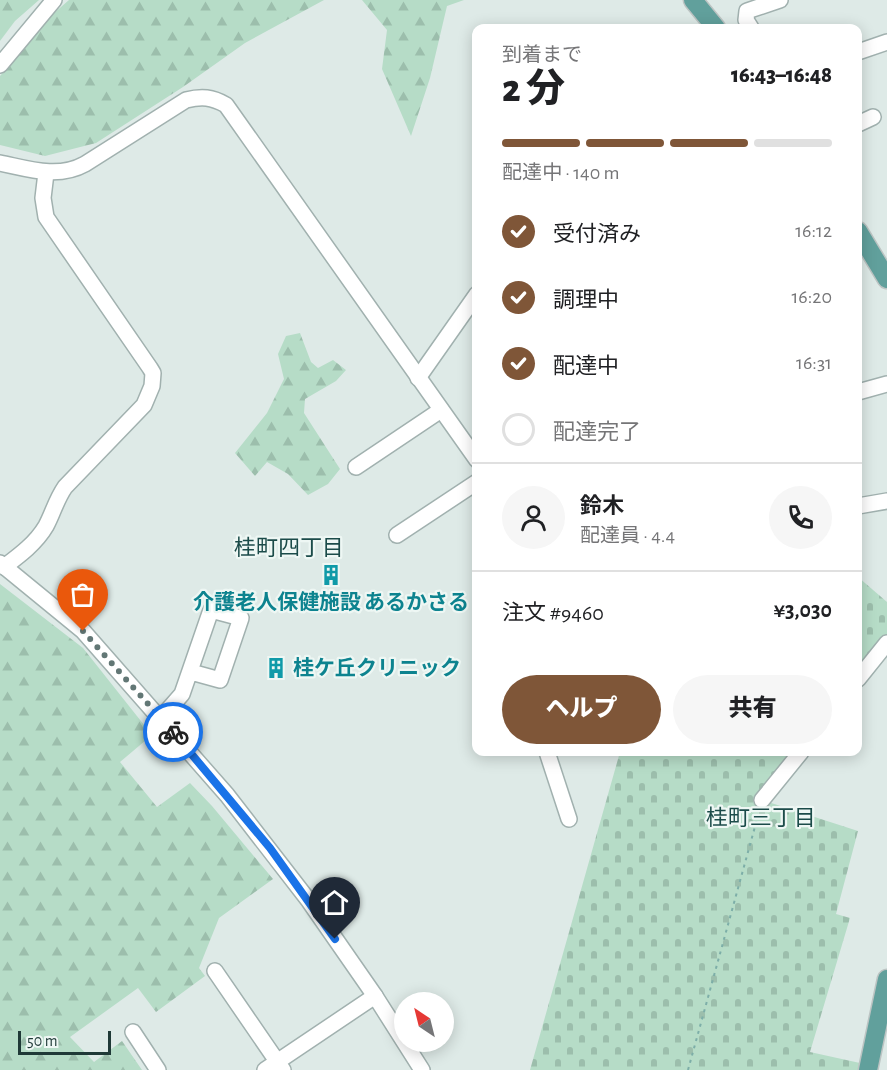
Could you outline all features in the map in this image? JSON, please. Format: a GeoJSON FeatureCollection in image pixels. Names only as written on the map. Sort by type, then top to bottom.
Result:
{"type":"FeatureCollection","features":[{"type":"Feature","properties":{"kind":"main road"},"geometry":{"type":"LineString","coordinates":[[693,0],[713,24]]}},
{"type":"Feature","properties":{"kind":"main road"},"geometry":{"type":"LineString","coordinates":[[862,238],[887,279]]}},
{"type":"Feature","properties":{"kind":"main road"},"geometry":{"type":"LineString","coordinates":[[868,1070],[881,1037],[887,979]]}},
{"type":"Feature","properties":{"kind":"street"},"geometry":{"type":"LineString","coordinates":[[0,65],[54,0]]}},
{"type":"Feature","properties":{"kind":"street"},"geometry":{"type":"LineString","coordinates":[[748,24],[746,20],[747,11],[780,0]]}},
{"type":"Feature","properties":{"kind":"street"},"geometry":{"type":"LineString","coordinates":[[862,51],[887,42]]}},
{"type":"Feature","properties":{"kind":"street"},"geometry":{"type":"LineString","coordinates":[[0,163],[46,172],[70,171],[81,167],[186,100],[200,96],[226,105],[472,453]]}},
{"type":"Feature","properties":{"kind":"street"},"geometry":{"type":"LineString","coordinates":[[862,122],[873,117]]}},
{"type":"Feature","properties":{"kind":"street"},"geometry":{"type":"LineString","coordinates":[[46,172],[43,198],[46,217],[150,368],[153,379],[150,395],[144,405],[56,499],[40,536],[2,565],[83,631],[161,718],[270,848],[375,996],[422,1070]]}},
{"type":"Feature","properties":{"kind":"street"},"geometry":{"type":"LineString","coordinates":[[418,378],[472,301]]}},
{"type":"Feature","properties":{"kind":"street"},"geometry":{"type":"LineString","coordinates":[[862,391],[887,384]]}},
{"type":"Feature","properties":{"kind":"street"},"geometry":{"type":"LineString","coordinates":[[356,467],[441,410]]}},
{"type":"Feature","properties":{"kind":"street"},"geometry":{"type":"LineString","coordinates":[[397,535],[472,485]]}},
{"type":"Feature","properties":{"kind":"street"},"geometry":{"type":"LineString","coordinates":[[862,505],[887,501]]}},
{"type":"Feature","properties":{"kind":"street"},"geometry":{"type":"LineString","coordinates":[[161,718],[182,694],[211,610],[241,618],[220,680],[191,672]]}},
{"type":"Feature","properties":{"kind":"street"},"geometry":{"type":"LineString","coordinates":[[862,675],[887,643]]}},
{"type":"Feature","properties":{"kind":"street"},"geometry":{"type":"LineString","coordinates":[[549,756],[569,819]]}},
{"type":"Feature","properties":{"kind":"street"},"geometry":{"type":"LineString","coordinates":[[762,800],[798,756]]}},
{"type":"Feature","properties":{"kind":"street"},"geometry":{"type":"LineString","coordinates":[[215,971],[276,1067],[375,996]]}},
{"type":"Feature","properties":{"kind":"street"},"geometry":{"type":"LineString","coordinates":[[133,1032],[158,1070]]}},
{"type":"Feature","properties":{"kind":"path"},"geometry":{"type":"LineString","coordinates":[[687,1070],[762,800]]}},
{"type":"Feature","properties":{"kind":"green space"},"geometry":{"type":"Polygon","coordinates":[[[0,0],[39,0],[15,21],[0,41],[0,0]]]}},
{"type":"Feature","properties":{"kind":"green space"},"geometry":{"type":"Polygon","coordinates":[[[69,0],[324,0],[245,43],[183,87],[96,143],[45,156],[0,145],[0,76],[53,14],[69,0]]]}},
{"type":"Feature","properties":{"kind":"green space"},"geometry":{"type":"Polygon","coordinates":[[[362,0],[464,0],[447,6],[430,78],[411,136],[382,69],[387,30],[362,0]]]}},
{"type":"Feature","properties":{"kind":"green space"},"geometry":{"type":"Polygon","coordinates":[[[300,333],[311,362],[318,368],[333,360],[346,370],[336,381],[305,399],[304,413],[340,469],[328,484],[308,495],[288,474],[267,462],[255,476],[235,453],[267,413],[284,379],[278,354],[286,336],[300,333]]]}},
{"type":"Feature","properties":{"kind":"green space"},"geometry":{"type":"Polygon","coordinates":[[[862,580],[887,602],[887,643],[862,674],[862,580]]]}},
{"type":"Feature","properties":{"kind":"green space"},"geometry":{"type":"Polygon","coordinates":[[[0,584],[83,648],[152,735],[120,762],[157,807],[190,783],[273,879],[219,918],[199,968],[205,976],[156,1012],[138,988],[70,1037],[94,1062],[122,1041],[142,1070],[0,1070],[0,584]]]}},
{"type":"Feature","properties":{"kind":"green space"},"geometry":{"type":"Polygon","coordinates":[[[619,756],[798,756],[762,800],[858,831],[836,914],[850,918],[810,1052],[869,1065],[868,1070],[530,1070],[619,756]]]}},
{"type":"Feature","properties":{"kind":"way so far"},"geometry":{"type":"LineString","coordinates":[[83,631],[173,732]]}},
{"type":"Feature","properties":{"kind":"place","name":"介護老人保健施設 あるかさる"},"geometry":{"type":"Point","coordinates":[331,575]}},
{"type":"Feature","properties":{"kind":"place","name":"桂ケ丘クリニック"},"geometry":{"type":"Point","coordinates":[276,668]}},
{"type":"Feature","properties":{"kind":"district","name":"桂町四丁目"},"geometry":{"type":"Point","coordinates":[289,547]}},
{"type":"Feature","properties":{"kind":"district","name":"桂町三丁目"},"geometry":{"type":"Point","coordinates":[761,817]}},
{"type":"Feature","properties":{"kind":"route"},"geometry":{"type":"LineString","coordinates":[[173,732],[270,848],[335,939]]}}]}
